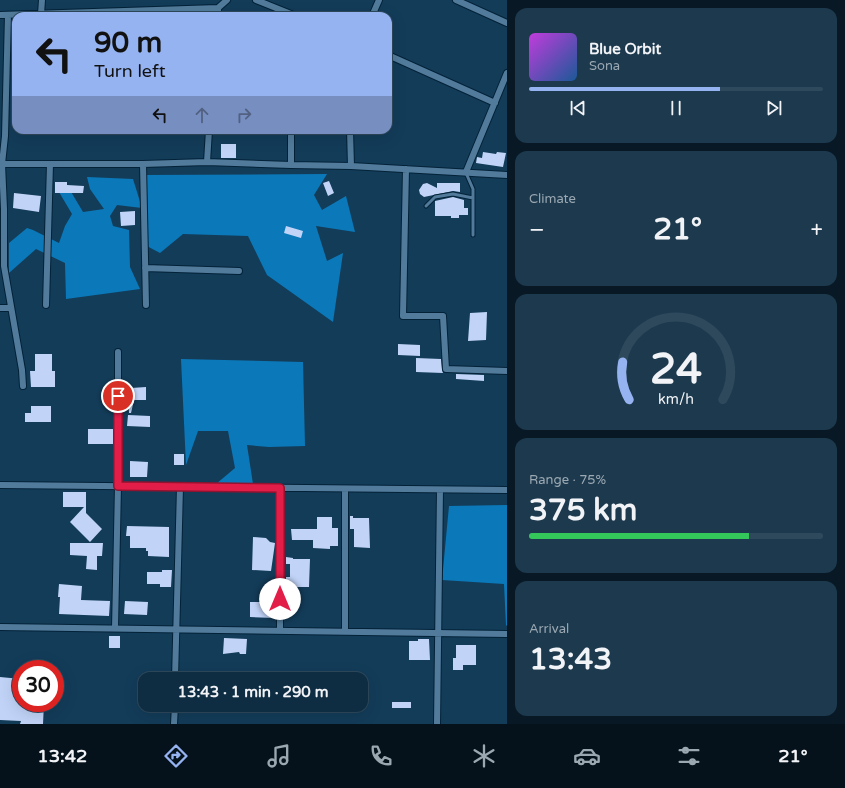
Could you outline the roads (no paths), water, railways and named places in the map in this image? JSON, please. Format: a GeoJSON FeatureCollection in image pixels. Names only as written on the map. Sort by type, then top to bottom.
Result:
{"type":"FeatureCollection","features":[{"type":"Feature","properties":{"kind":"street"},"geometry":{"type":"LineString","coordinates":[[41,12],[42,0]]}},
{"type":"Feature","properties":{"kind":"street"},"geometry":{"type":"LineString","coordinates":[[100,12],[218,8],[227,0]]}},
{"type":"Feature","properties":{"kind":"street"},"geometry":{"type":"LineString","coordinates":[[256,0],[286,12]]}},
{"type":"Feature","properties":{"kind":"street"},"geometry":{"type":"LineString","coordinates":[[374,12],[379,0]]}},
{"type":"Feature","properties":{"kind":"street"},"geometry":{"type":"LineString","coordinates":[[456,0],[507,23]]}},
{"type":"Feature","properties":{"kind":"street"},"geometry":{"type":"LineString","coordinates":[[0,15],[12,15]]}},
{"type":"Feature","properties":{"kind":"street"},"geometry":{"type":"LineString","coordinates":[[8,15],[5,136],[1,164],[4,209],[4,266],[10,308],[22,370],[23,386]]}},
{"type":"Feature","properties":{"kind":"street"},"geometry":{"type":"LineString","coordinates":[[392,57],[495,103]]}},
{"type":"Feature","properties":{"kind":"street"},"geometry":{"type":"LineString","coordinates":[[466,172],[507,73]]}},
{"type":"Feature","properties":{"kind":"street"},"geometry":{"type":"LineString","coordinates":[[206,162],[209,134]]}},
{"type":"Feature","properties":{"kind":"street"},"geometry":{"type":"LineString","coordinates":[[291,134],[291,165]]}},
{"type":"Feature","properties":{"kind":"street"},"geometry":{"type":"LineString","coordinates":[[350,134],[351,166]]}},
{"type":"Feature","properties":{"kind":"street"},"geometry":{"type":"LineString","coordinates":[[1,164],[143,164],[206,162],[351,166],[507,175]]}},
{"type":"Feature","properties":{"kind":"street"},"geometry":{"type":"LineString","coordinates":[[46,305],[50,164]]}},
{"type":"Feature","properties":{"kind":"street"},"geometry":{"type":"LineString","coordinates":[[143,164],[146,305]]}},
{"type":"Feature","properties":{"kind":"street"},"geometry":{"type":"LineString","coordinates":[[406,169],[403,316],[443,316],[446,369],[507,371]]}},
{"type":"Feature","properties":{"kind":"street"},"geometry":{"type":"LineString","coordinates":[[145,268],[239,271]]}},
{"type":"Feature","properties":{"kind":"street"},"geometry":{"type":"LineString","coordinates":[[0,308],[10,308]]}},
{"type":"Feature","properties":{"kind":"street"},"geometry":{"type":"LineString","coordinates":[[115,628],[118,486],[118,352]]}},
{"type":"Feature","properties":{"kind":"street"},"geometry":{"type":"LineString","coordinates":[[0,485],[507,490]]}},
{"type":"Feature","properties":{"kind":"street"},"geometry":{"type":"LineString","coordinates":[[175,672],[180,487]]}},
{"type":"Feature","properties":{"kind":"street"},"geometry":{"type":"LineString","coordinates":[[280,488],[280,630]]}},
{"type":"Feature","properties":{"kind":"street"},"geometry":{"type":"LineString","coordinates":[[345,488],[346,631]]}},
{"type":"Feature","properties":{"kind":"street"},"geometry":{"type":"LineString","coordinates":[[437,724],[440,490]]}},
{"type":"Feature","properties":{"kind":"street"},"geometry":{"type":"LineString","coordinates":[[0,627],[507,634]]}},
{"type":"Feature","properties":{"kind":"street"},"geometry":{"type":"LineString","coordinates":[[174,724],[175,712]]}},
{"type":"Feature","properties":{"kind":"lane"},"geometry":{"type":"LineString","coordinates":[[466,172],[473,189],[473,235]]}},
{"type":"Feature","properties":{"kind":"lane"},"geometry":{"type":"LineString","coordinates":[[426,206],[435,197],[452,194],[473,198]]}}]}
